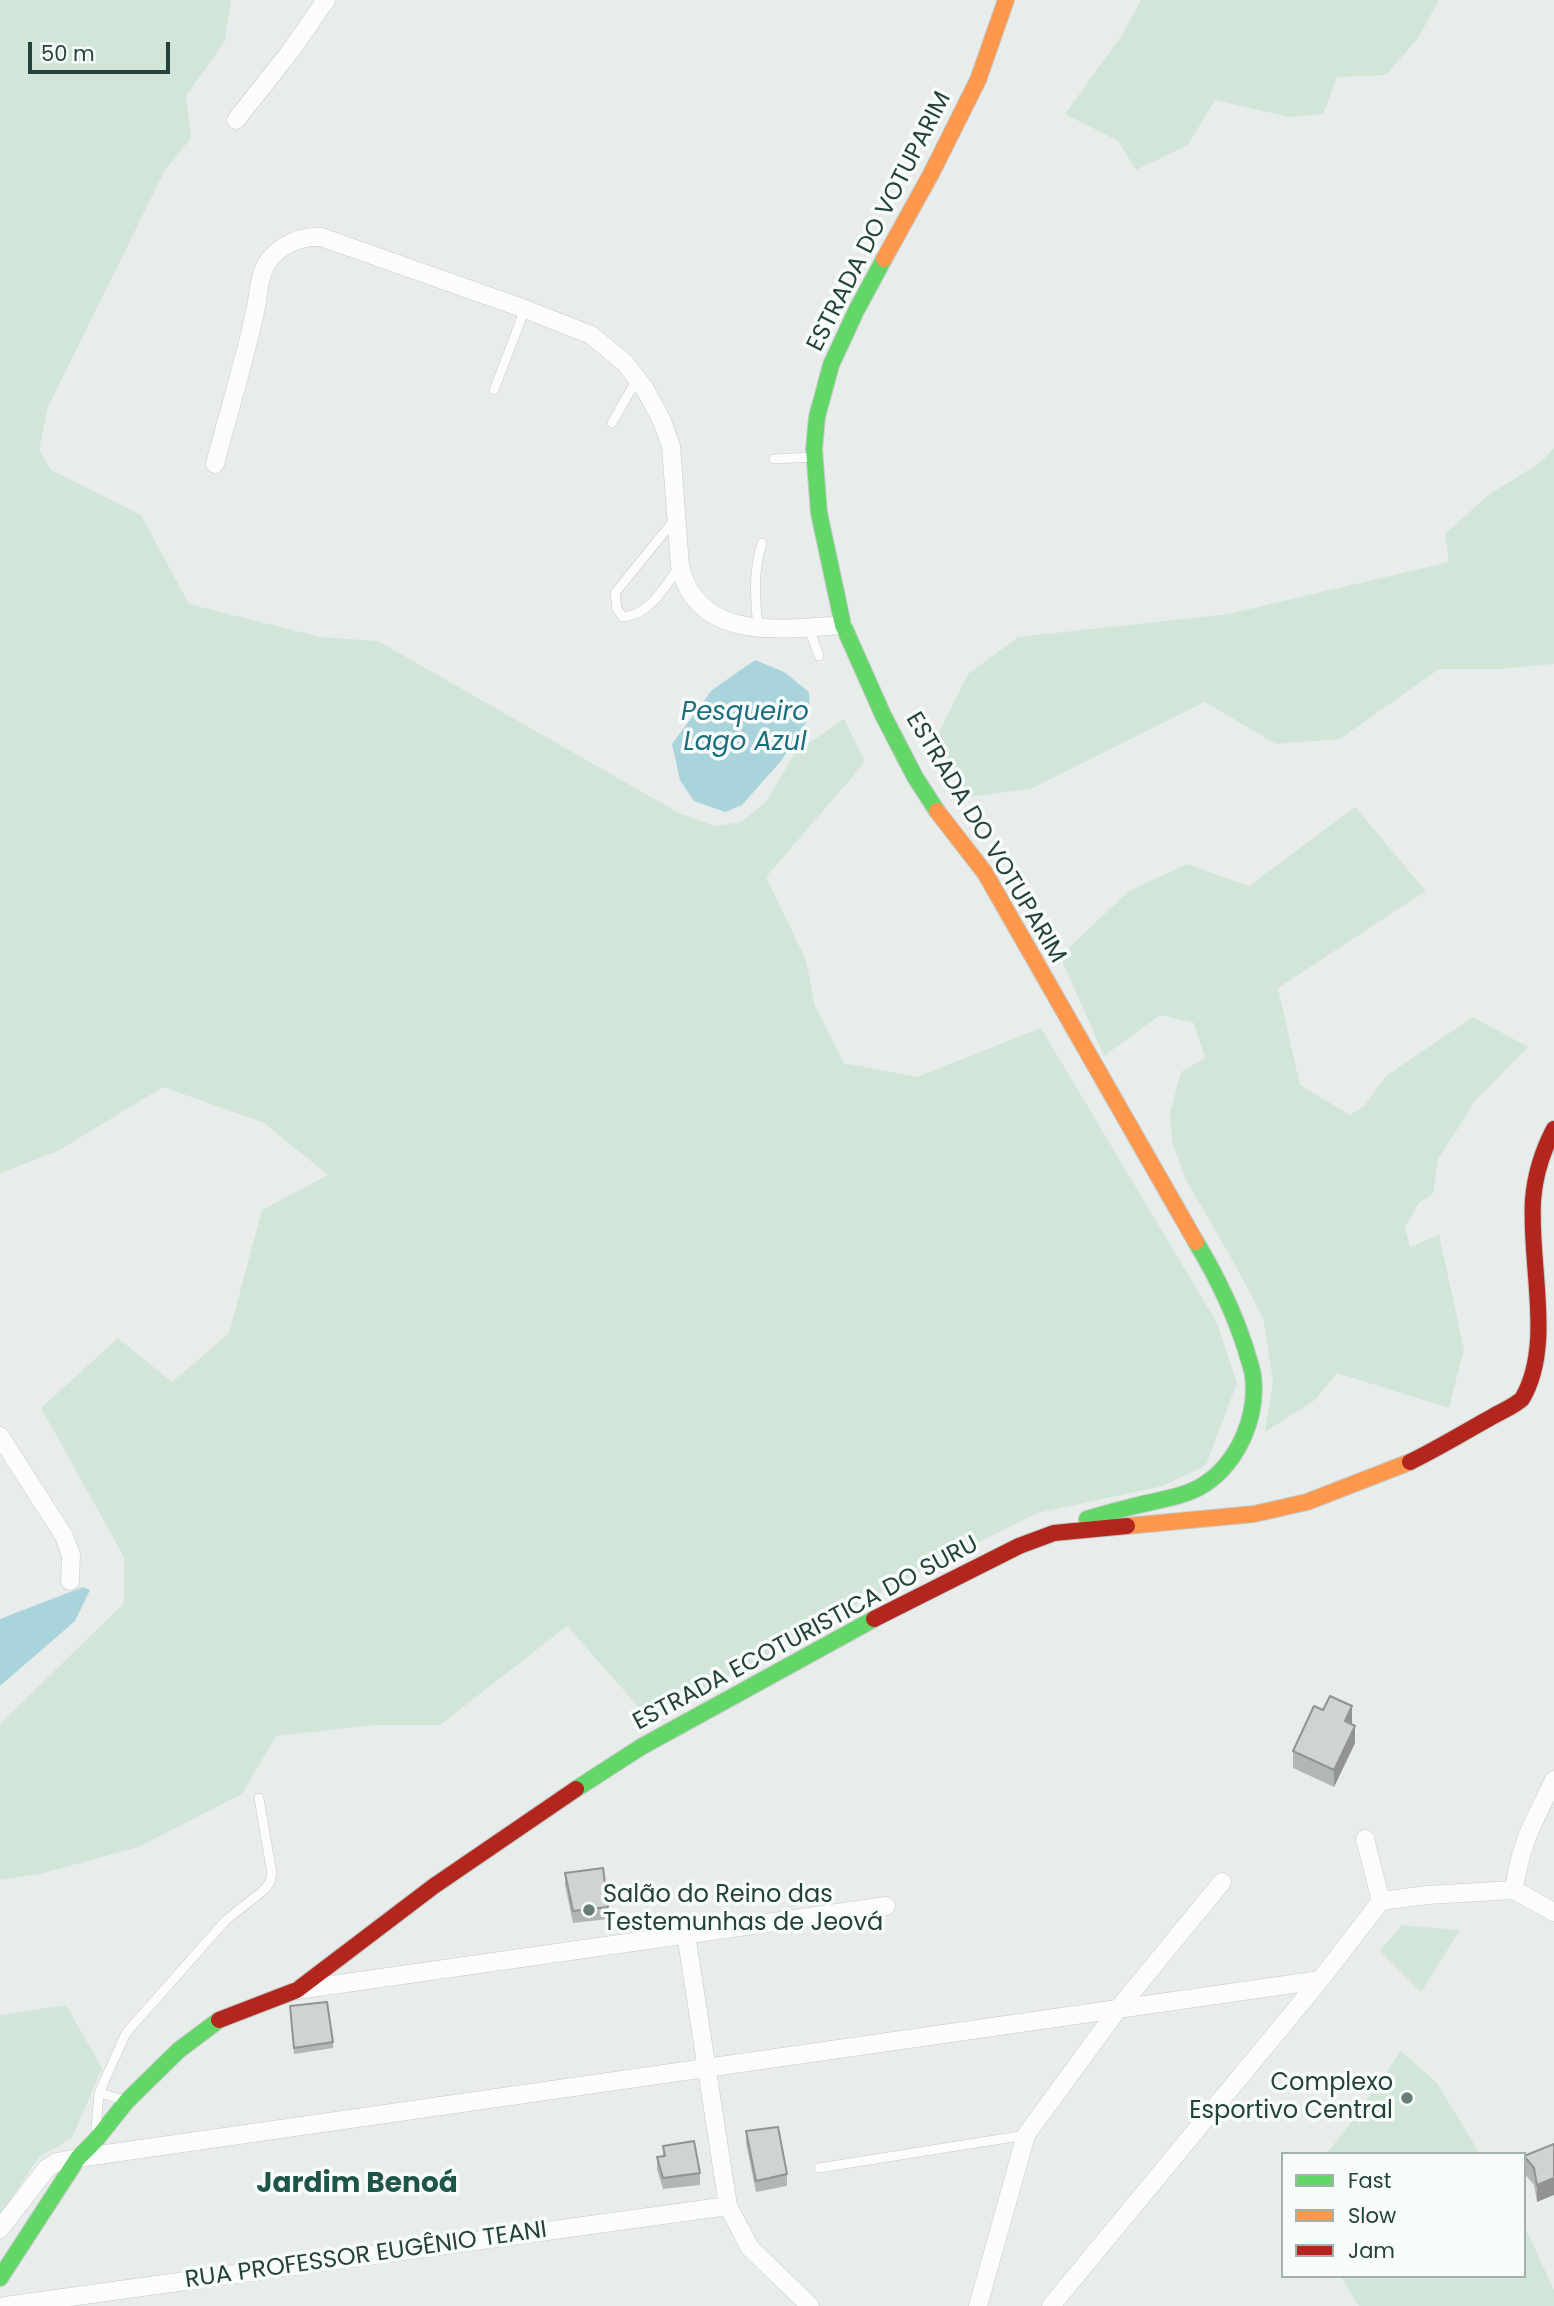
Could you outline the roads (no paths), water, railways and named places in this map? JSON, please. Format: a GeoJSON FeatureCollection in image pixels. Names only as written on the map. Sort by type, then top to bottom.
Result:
{"type":"FeatureCollection","features":[{"type":"Feature","properties":{"kind":"main road","name":"ESTRADA DO VOTUPARIM"},"geometry":{"type":"LineString","coordinates":[[1006,0],[972,92],[862,300],[831,365],[817,417],[814,457],[819,513],[843,625],[883,715],[915,777],[944,822],[985,873],[1223,1289],[1235,1315],[1253,1373],[1254,1394],[1245,1433],[1234,1456],[1213,1478],[1182,1496],[1097,1515],[1054,1533]]}},
{"type":"Feature","properties":{"kind":"main road","name":"ESTRADA ECOTURISTICA DO SURU"},"geometry":{"type":"LineString","coordinates":[[0,2278],[78,2158],[127,2101],[178,2050],[223,2017],[297,1990],[434,1886],[632,1753],[864,1624],[1019,1546],[1054,1533],[1254,1514],[1307,1502],[1360,1485],[1427,1454],[1521,1399],[1536,1382],[1549,1356],[1553,1332],[1538,1253],[1534,1201],[1540,1155],[1554,1129]]}},
{"type":"Feature","properties":{"kind":"street"},"geometry":{"type":"LineString","coordinates":[[236,120],[289,54],[326,0]]}},
{"type":"Feature","properties":{"kind":"street"},"geometry":{"type":"LineString","coordinates":[[215,464],[256,310],[259,282],[268,261],[286,245],[305,236],[321,237],[591,335],[625,363],[662,421],[671,446],[680,566],[684,582],[693,599],[727,622],[749,628],[843,625]]}},
{"type":"Feature","properties":{"kind":"street"},"geometry":{"type":"LineString","coordinates":[[0,1436],[64,1536],[71,1555],[70,1580]]}},
{"type":"Feature","properties":{"kind":"street"},"geometry":{"type":"LineString","coordinates":[[1514,1890],[1517,1862],[1526,1835],[1554,1780]]}},
{"type":"Feature","properties":{"kind":"street"},"geometry":{"type":"LineString","coordinates":[[1365,1839],[1381,1901]]}},
{"type":"Feature","properties":{"kind":"street"},"geometry":{"type":"LineString","coordinates":[[978,2306],[1026,2135],[1118,2009],[1222,1882]]}},
{"type":"Feature","properties":{"kind":"street"},"geometry":{"type":"LineString","coordinates":[[1051,2306],[1320,1980],[1381,1901],[1427,1895],[1514,1890],[1554,1912]]}},
{"type":"Feature","properties":{"kind":"street"},"geometry":{"type":"LineString","coordinates":[[297,1990],[886,1906]]}},
{"type":"Feature","properties":{"kind":"street"},"geometry":{"type":"LineString","coordinates":[[686,1934],[728,2206],[750,2248],[810,2306]]}},
{"type":"Feature","properties":{"kind":"street"},"geometry":{"type":"LineString","coordinates":[[0,2229],[47,2168],[57,2162],[78,2158],[1320,1980]]}},
{"type":"Feature","properties":{"kind":"street","name":"RUA PROFESSOR EUGÊNIO TEANI"},"geometry":{"type":"LineString","coordinates":[[5,2306],[728,2206]]}},
{"type":"Feature","properties":{"kind":"lane"},"geometry":{"type":"LineString","coordinates":[[494,390],[525,309]]}},
{"type":"Feature","properties":{"kind":"lane"},"geometry":{"type":"LineString","coordinates":[[612,424],[637,379]]}},
{"type":"Feature","properties":{"kind":"lane"},"geometry":{"type":"LineString","coordinates":[[774,458],[814,457]]}},
{"type":"Feature","properties":{"kind":"lane"},"geometry":{"type":"LineString","coordinates":[[676,518],[615,593],[617,609],[623,617],[635,616],[646,610],[680,566]]}},
{"type":"Feature","properties":{"kind":"lane"},"geometry":{"type":"LineString","coordinates":[[758,628],[754,584],[762,543]]}},
{"type":"Feature","properties":{"kind":"lane"},"geometry":{"type":"LineString","coordinates":[[809,628],[819,656]]}},
{"type":"Feature","properties":{"kind":"lane"},"geometry":{"type":"LineString","coordinates":[[95,2141],[99,2093],[126,2033],[226,1920],[264,1890],[270,1882],[272,1874],[259,1798]]}},
{"type":"Feature","properties":{"kind":"lane"},"geometry":{"type":"LineString","coordinates":[[99,2093],[127,2101]]}},
{"type":"Feature","properties":{"kind":"lane"},"geometry":{"type":"LineString","coordinates":[[818,2168],[1026,2135]]}},
{"type":"Feature","properties":{"kind":"water","name":"Pesqueiro Lago Azul"},"geometry":{"type":"Polygon","coordinates":[[[755,660],[784,672],[809,692],[810,716],[781,761],[742,805],[725,812],[694,801],[680,780],[672,744],[712,690],[755,660]]]}},
{"type":"Feature","properties":{"kind":"water"},"geometry":{"type":"Polygon","coordinates":[[[83,1587],[90,1590],[75,1621],[0,1686],[0,1619],[83,1587]]]}},
{"type":"Feature","properties":{"kind":"place","name":"Salão do Reino das Testemunhas de Jeová"},"geometry":{"type":"Point","coordinates":[589,1910]}},
{"type":"Feature","properties":{"kind":"place","name":"Complexo Esportivo Central"},"geometry":{"type":"Point","coordinates":[1407,2098]}},
{"type":"Feature","properties":{"kind":"district","name":"Jardim Benoá"},"geometry":{"type":"Point","coordinates":[357,2185]}}]}
